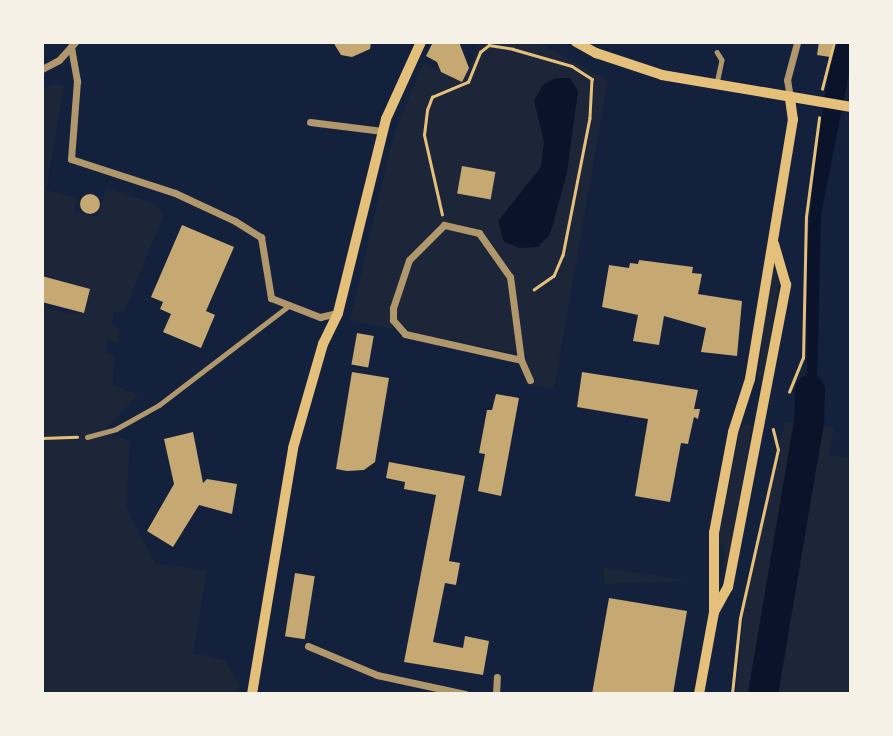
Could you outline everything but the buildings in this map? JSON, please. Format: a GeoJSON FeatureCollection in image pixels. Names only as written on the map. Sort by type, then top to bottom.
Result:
{"type":"FeatureCollection","features":[{"type":"Feature","properties":{"kind":"main road"},"geometry":{"type":"LineString","coordinates":[[252,694],[293,449],[323,344],[338,313],[383,131],[421,42]]}},
{"type":"Feature","properties":{"kind":"main road"},"geometry":{"type":"LineString","coordinates":[[576,42],[629,65],[717,85],[851,107]]}},
{"type":"Feature","properties":{"kind":"main road"},"geometry":{"type":"LineString","coordinates":[[702,692],[714,612],[711,584],[714,533],[744,398],[767,259],[774,244],[793,120],[790,98]]}},
{"type":"Feature","properties":{"kind":"main road"},"geometry":{"type":"LineString","coordinates":[[714,612],[728,587],[755,431],[765,402],[786,285],[774,244]]}},
{"type":"Feature","properties":{"kind":"main road"},"geometry":{"type":"LineString","coordinates":[[744,398],[765,402]]}},
{"type":"Feature","properties":{"kind":"street"},"geometry":{"type":"LineString","coordinates":[[790,98],[788,80],[797,42]]}},
{"type":"Feature","properties":{"kind":"street"},"geometry":{"type":"LineString","coordinates":[[42,69],[73,44]]}},
{"type":"Feature","properties":{"kind":"street"},"geometry":{"type":"LineString","coordinates":[[73,44],[76,82],[71,159],[187,198],[261,237],[266,284],[271,298],[286,308],[320,317],[338,313]]}},
{"type":"Feature","properties":{"kind":"street"},"geometry":{"type":"LineString","coordinates":[[310,122],[383,131]]}},
{"type":"Feature","properties":{"kind":"street"},"geometry":{"type":"LineString","coordinates":[[522,360],[405,334],[393,320],[393,308],[409,260],[444,225],[479,233],[510,277],[522,360],[530,380]]}},
{"type":"Feature","properties":{"kind":"street"},"geometry":{"type":"LineString","coordinates":[[711,584],[728,587]]}},
{"type":"Feature","properties":{"kind":"street"},"geometry":{"type":"LineString","coordinates":[[308,646],[377,675],[465,694]]}},
{"type":"Feature","properties":{"kind":"street"},"geometry":{"type":"LineString","coordinates":[[496,694],[497,677]]}},
{"type":"Feature","properties":{"kind":"lane"},"geometry":{"type":"LineString","coordinates":[[717,52],[722,60],[717,85]]}},
{"type":"Feature","properties":{"kind":"lane"},"geometry":{"type":"LineString","coordinates":[[88,437],[110,433],[159,405],[286,308]]}},
{"type":"Feature","properties":{"kind":"path"},"geometry":{"type":"LineString","coordinates":[[822,89],[834,42]]}},
{"type":"Feature","properties":{"kind":"path"},"geometry":{"type":"LineString","coordinates":[[444,225],[424,135],[432,97],[468,82],[480,52],[489,45],[572,66],[592,79],[590,118],[563,255],[554,276],[534,290]]}},
{"type":"Feature","properties":{"kind":"path"},"geometry":{"type":"LineString","coordinates":[[789,392],[803,358],[806,217],[819,118]]}},
{"type":"Feature","properties":{"kind":"path"},"geometry":{"type":"LineString","coordinates":[[732,694],[740,618],[778,450],[773,431]]}},
{"type":"Feature","properties":{"kind":"path"},"geometry":{"type":"LineString","coordinates":[[42,438],[88,437]]}},
{"type":"Feature","properties":{"kind":"shaded area"},"geometry":{"type":"Polygon","coordinates":[[[481,42],[537,42],[608,80],[554,389],[524,384],[527,355],[350,321],[393,137],[423,63],[462,82],[481,42]]]}},
{"type":"Feature","properties":{"kind":"shaded area"},"geometry":{"type":"Polygon","coordinates":[[[838,42],[851,42],[851,64],[821,215],[816,429],[796,430],[807,383],[807,247],[816,156],[828,73],[838,42]]]}},
{"type":"Feature","properties":{"kind":"shaded area"},"geometry":{"type":"Polygon","coordinates":[[[556,78],[570,78],[578,91],[567,172],[550,235],[538,247],[519,248],[504,242],[498,221],[541,167],[544,142],[534,101],[543,85],[556,78]]]}},
{"type":"Feature","properties":{"kind":"shaded area"},"geometry":{"type":"Polygon","coordinates":[[[56,83],[64,86],[46,190],[77,198],[74,212],[98,217],[106,188],[158,205],[163,216],[124,313],[114,311],[112,325],[120,329],[118,342],[108,340],[105,353],[114,355],[113,385],[138,395],[103,432],[130,441],[126,507],[155,563],[207,571],[193,653],[224,660],[240,685],[237,694],[42,694],[42,306],[69,314],[84,313],[90,290],[42,274],[42,89],[56,83]]]}},
{"type":"Feature","properties":{"kind":"shaded area"},"geometry":{"type":"Polygon","coordinates":[[[772,258],[779,283],[764,380],[758,378],[772,258]]]}},
{"type":"Feature","properties":{"kind":"shaded area"},"geometry":{"type":"Polygon","coordinates":[[[785,423],[834,427],[829,455],[851,458],[851,694],[736,694],[743,620],[768,486],[785,423]]]}},
{"type":"Feature","properties":{"kind":"shaded area"},"geometry":{"type":"Polygon","coordinates":[[[745,424],[752,425],[728,568],[723,568],[726,550],[718,540],[740,428],[745,424]]]}},
{"type":"Feature","properties":{"kind":"shaded area"},"geometry":{"type":"Polygon","coordinates":[[[603,567],[687,581],[605,584],[603,567]]]}},
{"type":"Feature","properties":{"kind":"waterway"},"geometry":{"type":"LineString","coordinates":[[763,694],[809,421],[810,390]]}}]}
